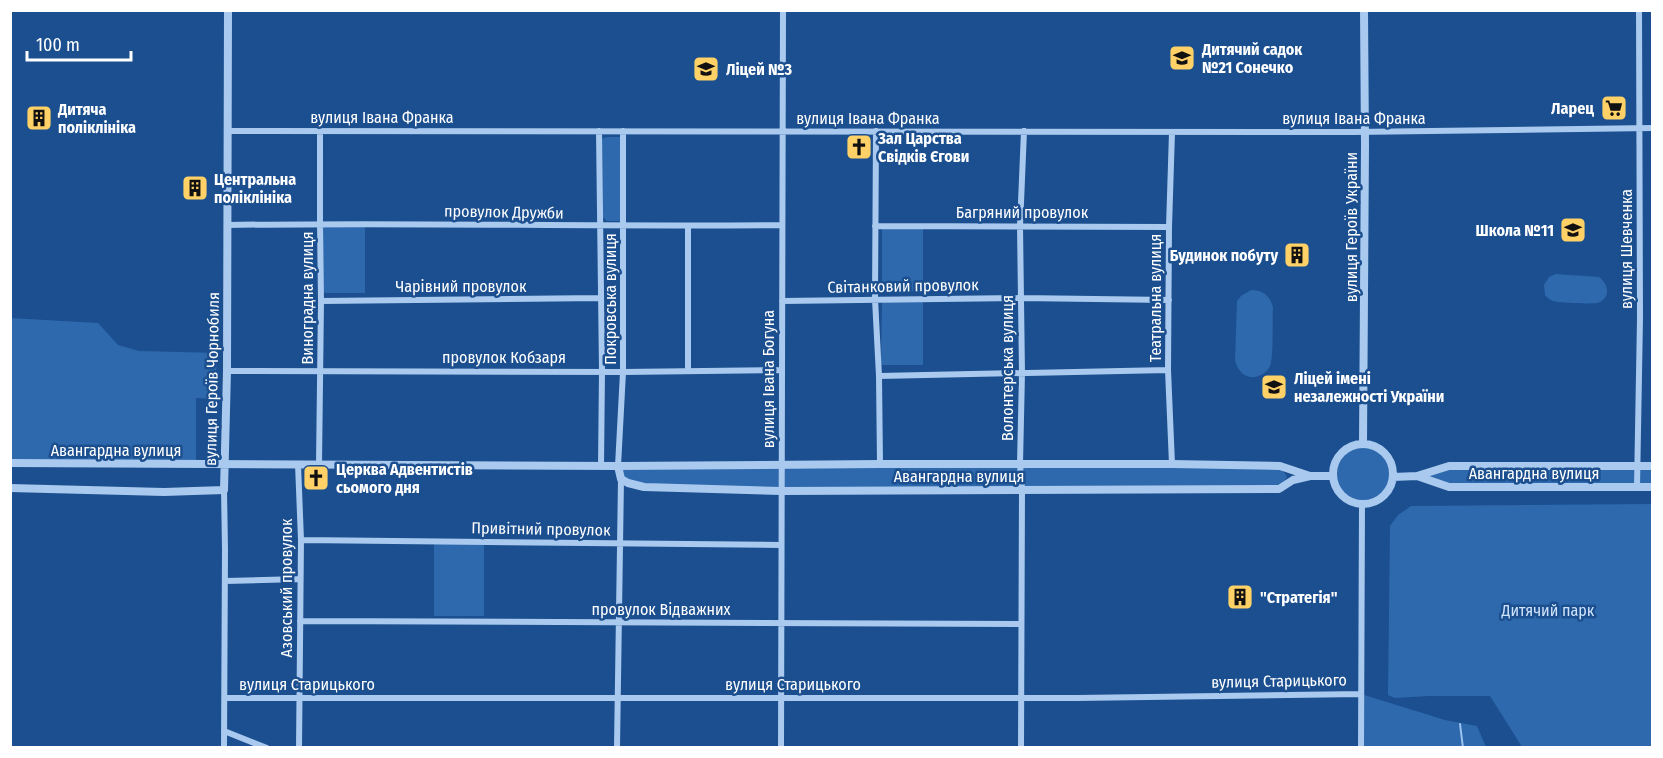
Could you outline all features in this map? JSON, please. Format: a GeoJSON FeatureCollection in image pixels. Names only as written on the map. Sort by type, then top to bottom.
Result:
{"type":"FeatureCollection","features":[{"type":"Feature","properties":{"kind":"street","name":"вулиця Героїв Чорнобиля"},"geometry":{"type":"LineString","coordinates":[[224,747],[228,10]]}},
{"type":"Feature","properties":{"kind":"street","name":"вулиця Івана Богуна"},"geometry":{"type":"LineString","coordinates":[[781,747],[783,10]]}},
{"type":"Feature","properties":{"kind":"street","name":"вулиця Героїв України"},"geometry":{"type":"LineString","coordinates":[[1363,444],[1364,10]]}},
{"type":"Feature","properties":{"kind":"street","name":"вулиця Шевченка"},"geometry":{"type":"LineString","coordinates":[[1637,487],[1640,318],[1639,10]]}},
{"type":"Feature","properties":{"kind":"street","name":"вулиця Івана Франка"},"geometry":{"type":"LineString","coordinates":[[228,131],[1365,132],[1653,129]]}},
{"type":"Feature","properties":{"kind":"street","name":"Виноградна вулиця"},"geometry":{"type":"LineString","coordinates":[[319,464],[320,131]]}},
{"type":"Feature","properties":{"kind":"street","name":"Покровська вулиця"},"geometry":{"type":"LineString","coordinates":[[599,131],[601,466]]}},
{"type":"Feature","properties":{"kind":"street","name":"Покровська вулиця"},"geometry":{"type":"LineString","coordinates":[[618,466],[624,372],[623,131]]}},
{"type":"Feature","properties":{"kind":"street"},"geometry":{"type":"LineString","coordinates":[[876,131],[875,299],[880,464]]}},
{"type":"Feature","properties":{"kind":"street","name":"Волонтерська вулиця"},"geometry":{"type":"LineString","coordinates":[[1021,747],[1020,226],[1024,132]]}},
{"type":"Feature","properties":{"kind":"street","name":"Театральна вулиця"},"geometry":{"type":"LineString","coordinates":[[1172,132],[1168,370],[1172,464]]}},
{"type":"Feature","properties":{"kind":"street","name":"провулок Дружби"},"geometry":{"type":"LineString","coordinates":[[227,225],[320,223],[782,225]]}},
{"type":"Feature","properties":{"kind":"street"},"geometry":{"type":"LineString","coordinates":[[688,226],[688,371]]}},
{"type":"Feature","properties":{"kind":"street","name":"Багряний провулок"},"geometry":{"type":"LineString","coordinates":[[875,226],[1169,226]]}},
{"type":"Feature","properties":{"kind":"street","name":"Чарівний провулок"},"geometry":{"type":"LineString","coordinates":[[321,301],[601,298]]}},
{"type":"Feature","properties":{"kind":"street","name":"Світанковий провулок"},"geometry":{"type":"LineString","coordinates":[[782,301],[1020,298],[1169,300]]}},
{"type":"Feature","properties":{"kind":"street","name":"провулок Кобзаря"},"geometry":{"type":"LineString","coordinates":[[227,371],[782,370]]}},
{"type":"Feature","properties":{"kind":"street"},"geometry":{"type":"LineString","coordinates":[[879,376],[1168,370]]}},
{"type":"Feature","properties":{"kind":"street"},"geometry":{"type":"LineString","coordinates":[[1363,444],[1383,451],[1391,463],[1393,477],[1388,491],[1370,504],[1348,501],[1342,496],[1332,476],[1335,462],[1343,450],[1363,444]]}},
{"type":"Feature","properties":{"kind":"street","name":"Авангардна вулиця"},"geometry":{"type":"LineString","coordinates":[[10,463],[601,466],[1172,464],[1280,466],[1310,476]]}},
{"type":"Feature","properties":{"kind":"street","name":"Азовський провулок"},"geometry":{"type":"LineString","coordinates":[[298,464],[299,747]]}},
{"type":"Feature","properties":{"kind":"street"},"geometry":{"type":"LineString","coordinates":[[617,747],[621,479],[618,466]]}},
{"type":"Feature","properties":{"kind":"street","name":"Авангардна вулиця"},"geometry":{"type":"LineString","coordinates":[[1393,477],[1418,476],[1449,466],[1653,466]]}},
{"type":"Feature","properties":{"kind":"street","name":"Авангардна вулиця"},"geometry":{"type":"LineString","coordinates":[[621,479],[628,483],[661,488],[781,491],[1279,489],[1293,480],[1310,476],[1332,476]]}},
{"type":"Feature","properties":{"kind":"street","name":"Авангардна вулиця"},"geometry":{"type":"LineString","coordinates":[[1418,476],[1449,487],[1653,487]]}},
{"type":"Feature","properties":{"kind":"street"},"geometry":{"type":"LineString","coordinates":[[10,488],[164,492],[224,490]]}},
{"type":"Feature","properties":{"kind":"street"},"geometry":{"type":"LineString","coordinates":[[1361,747],[1362,504]]}},
{"type":"Feature","properties":{"kind":"street","name":"Привітний провулок"},"geometry":{"type":"LineString","coordinates":[[300,540],[781,545]]}},
{"type":"Feature","properties":{"kind":"street"},"geometry":{"type":"LineString","coordinates":[[225,581],[300,579]]}},
{"type":"Feature","properties":{"kind":"street","name":"провулок Відважних"},"geometry":{"type":"LineString","coordinates":[[300,621],[1021,624]]}},
{"type":"Feature","properties":{"kind":"street","name":"вулиця Старицького"},"geometry":{"type":"LineString","coordinates":[[225,698],[1021,698],[1361,694]]}},
{"type":"Feature","properties":{"kind":"street"},"geometry":{"type":"LineString","coordinates":[[224,731],[267,747]]}},
{"type":"Feature","properties":{"kind":"green space"},"geometry":{"type":"Polygon","coordinates":[[[608,137],[623,137],[624,221],[607,221],[603,217],[602,140],[608,137]]]}},
{"type":"Feature","properties":{"kind":"green space"},"geometry":{"type":"Polygon","coordinates":[[[365,224],[365,293],[325,293],[323,291],[322,225],[365,224]]]}},
{"type":"Feature","properties":{"kind":"green space"},"geometry":{"type":"Polygon","coordinates":[[[882,229],[923,229],[923,291],[882,292],[882,229]]]}},
{"type":"Feature","properties":{"kind":"green space"},"geometry":{"type":"Polygon","coordinates":[[[1556,274],[1599,277],[1605,283],[1607,291],[1605,298],[1597,303],[1553,301],[1545,295],[1544,285],[1549,277],[1556,274]]]}},
{"type":"Feature","properties":{"kind":"green space"},"geometry":{"type":"Polygon","coordinates":[[[1251,290],[1265,294],[1273,307],[1270,366],[1264,373],[1253,377],[1242,373],[1235,360],[1237,301],[1251,290]]]}},
{"type":"Feature","properties":{"kind":"green space"},"geometry":{"type":"Polygon","coordinates":[[[882,300],[923,301],[923,365],[881,365],[882,300]]]}},
{"type":"Feature","properties":{"kind":"green space"},"geometry":{"type":"Polygon","coordinates":[[[10,318],[98,323],[118,345],[139,351],[217,353],[215,399],[196,398],[196,463],[11,460],[10,318]]]}},
{"type":"Feature","properties":{"kind":"green space"},"geometry":{"type":"Polygon","coordinates":[[[1363,447],[1373,449],[1382,455],[1388,464],[1390,474],[1388,484],[1382,493],[1373,499],[1363,501],[1353,499],[1344,493],[1338,484],[1336,474],[1338,464],[1344,455],[1353,449],[1363,447]]]}},
{"type":"Feature","properties":{"kind":"green space"},"geometry":{"type":"Polygon","coordinates":[[[618,466],[1280,466],[1287,477],[1279,489],[661,488],[621,479],[618,466]]]}},
{"type":"Feature","properties":{"kind":"green space"},"geometry":{"type":"Polygon","coordinates":[[[1449,466],[1652,466],[1652,487],[1449,487],[1417,476],[1449,466]]]}},
{"type":"Feature","properties":{"kind":"green space","name":"Дитячий парк"},"geometry":{"type":"Polygon","coordinates":[[[1652,504],[1652,747],[1522,747],[1490,696],[1395,698],[1388,695],[1390,526],[1398,515],[1411,506],[1652,504]]]}},
{"type":"Feature","properties":{"kind":"green space"},"geometry":{"type":"Polygon","coordinates":[[[434,542],[484,542],[484,616],[434,616],[434,542]]]}},
{"type":"Feature","properties":{"kind":"green space"},"geometry":{"type":"Polygon","coordinates":[[[1361,694],[1445,720],[1477,726],[1486,747],[1361,748],[1361,694]]]}},
{"type":"Feature","properties":{"kind":"waterway"},"geometry":{"type":"LineString","coordinates":[[1460,724],[1463,748]]}},
{"type":"Feature","properties":{"kind":"place","name":"Дитячий садок №21 Сонечко"},"geometry":{"type":"Point","coordinates":[1182,58]}},
{"type":"Feature","properties":{"kind":"place","name":"Ліцей №3"},"geometry":{"type":"Point","coordinates":[706,69]}},
{"type":"Feature","properties":{"kind":"place","name":"Ларец"},"geometry":{"type":"Point","coordinates":[1614,108]}},
{"type":"Feature","properties":{"kind":"place","name":"Дитяча поліклініка"},"geometry":{"type":"Point","coordinates":[39,118]}},
{"type":"Feature","properties":{"kind":"place","name":"Зал Царства Свідків Єгови"},"geometry":{"type":"Point","coordinates":[859,147]}},
{"type":"Feature","properties":{"kind":"place","name":"Центральна поліклініка"},"geometry":{"type":"Point","coordinates":[195,188]}},
{"type":"Feature","properties":{"kind":"place","name":"Школа №11"},"geometry":{"type":"Point","coordinates":[1573,230]}},
{"type":"Feature","properties":{"kind":"place","name":"Будинок побуту"},"geometry":{"type":"Point","coordinates":[1297,255]}},
{"type":"Feature","properties":{"kind":"place","name":"Ліцей імені незалежності України"},"geometry":{"type":"Point","coordinates":[1274,387]}},
{"type":"Feature","properties":{"kind":"place","name":"Церква Адвентистів сьомого дня"},"geometry":{"type":"Point","coordinates":[316,478]}},
{"type":"Feature","properties":{"kind":"place","name":"\"Стратегія\""},"geometry":{"type":"Point","coordinates":[1240,597]}}]}
